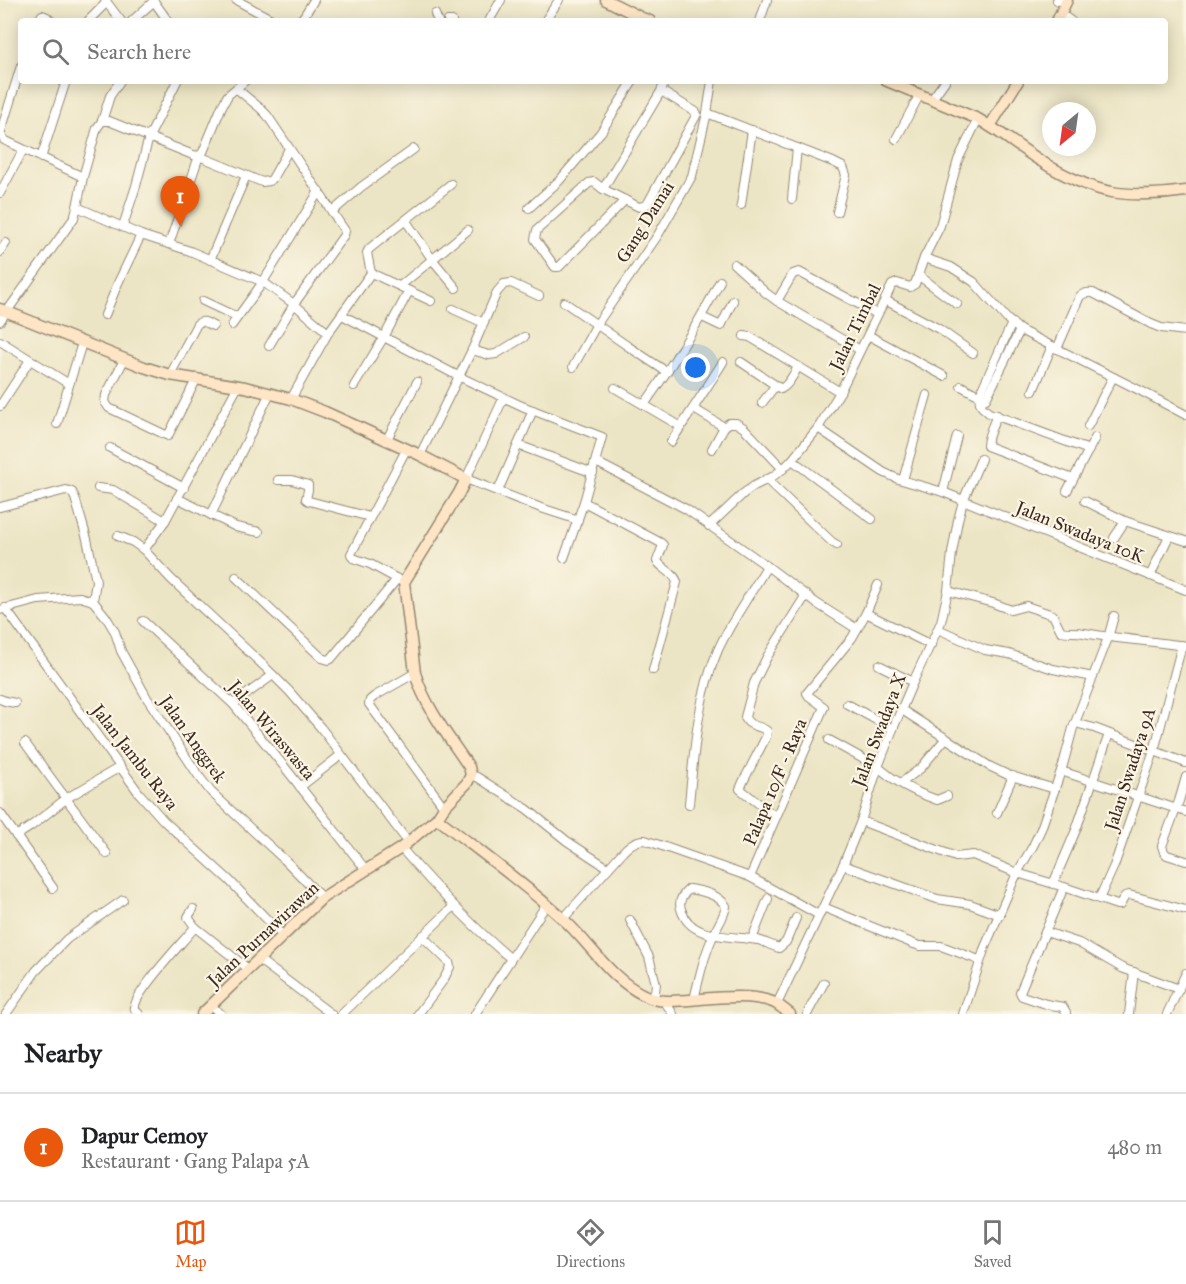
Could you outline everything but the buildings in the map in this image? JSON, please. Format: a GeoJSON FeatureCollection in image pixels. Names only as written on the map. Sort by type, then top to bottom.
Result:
{"type":"FeatureCollection","features":[{"type":"Feature","properties":{"kind":"street"},"geometry":{"type":"LineString","coordinates":[[236,0],[269,18]]}},
{"type":"Feature","properties":{"kind":"street"},"geometry":{"type":"LineString","coordinates":[[302,18],[314,0]]}},
{"type":"Feature","properties":{"kind":"street"},"geometry":{"type":"LineString","coordinates":[[491,18],[501,0]]}},
{"type":"Feature","properties":{"kind":"street"},"geometry":{"type":"LineString","coordinates":[[547,18],[559,0]]}},
{"type":"Feature","properties":{"kind":"street"},"geometry":{"type":"LineString","coordinates":[[606,0],[642,18]]}},
{"type":"Feature","properties":{"kind":"street"},"geometry":{"type":"LineString","coordinates":[[761,18],[767,0]]}},
{"type":"Feature","properties":{"kind":"street"},"geometry":{"type":"LineString","coordinates":[[91,18],[106,1],[119,18]]}},
{"type":"Feature","properties":{"kind":"street"},"geometry":{"type":"LineString","coordinates":[[135,18],[154,1],[166,18]]}},
{"type":"Feature","properties":{"kind":"street"},"geometry":{"type":"LineString","coordinates":[[18,76],[1,135],[4,140],[83,177]]}},
{"type":"Feature","properties":{"kind":"street"},"geometry":{"type":"LineString","coordinates":[[41,158],[65,84]]}},
{"type":"Feature","properties":{"kind":"street"},"geometry":{"type":"LineString","coordinates":[[118,84],[110,96],[102,121],[97,128],[74,218],[2,314],[170,375],[238,386],[291,399],[420,455],[466,479],[578,520]]}},
{"type":"Feature","properties":{"kind":"street"},"geometry":{"type":"LineString","coordinates":[[123,226],[148,137],[175,84]]}},
{"type":"Feature","properties":{"kind":"street"},"geometry":{"type":"LineString","coordinates":[[169,244],[199,156],[203,152],[228,95],[242,84]]}},
{"type":"Feature","properties":{"kind":"street"},"geometry":{"type":"LineString","coordinates":[[530,208],[559,181],[601,132],[631,84]]}},
{"type":"Feature","properties":{"kind":"street"},"geometry":{"type":"LineString","coordinates":[[603,189],[664,84]]}},
{"type":"Feature","properties":{"kind":"street","name":"Gang Damai"},"geometry":{"type":"LineString","coordinates":[[573,367],[597,324],[658,235],[692,176],[712,84]]}},
{"type":"Feature","properties":{"kind":"street"},"geometry":{"type":"LineString","coordinates":[[895,84],[978,119],[1065,175],[1111,192],[1186,191]]}},
{"type":"Feature","properties":{"kind":"street"},"geometry":{"type":"LineString","coordinates":[[932,99],[943,84]]}},
{"type":"Feature","properties":{"kind":"street"},"geometry":{"type":"LineString","coordinates":[[990,126],[1016,84]]}},
{"type":"Feature","properties":{"kind":"street"},"geometry":{"type":"LineString","coordinates":[[237,89],[267,115],[345,231],[294,304],[269,346]]}},
{"type":"Feature","properties":{"kind":"street"},"geometry":{"type":"LineString","coordinates":[[625,200],[559,267],[555,267],[535,239],[537,230],[589,183],[594,182],[639,207],[648,203],[697,114],[696,111],[661,91]]}},
{"type":"Feature","properties":{"kind":"street"},"geometry":{"type":"LineString","coordinates":[[896,139],[920,94]]}},
{"type":"Feature","properties":{"kind":"street"},"geometry":{"type":"LineString","coordinates":[[707,113],[843,167],[846,175],[837,212]]}},
{"type":"Feature","properties":{"kind":"street"},"geometry":{"type":"LineString","coordinates":[[957,304],[918,275],[940,226],[958,160],[978,119]]}},
{"type":"Feature","properties":{"kind":"street"},"geometry":{"type":"LineString","coordinates":[[102,121],[108,121],[262,182],[272,179],[289,149]]}},
{"type":"Feature","properties":{"kind":"street"},"geometry":{"type":"LineString","coordinates":[[741,205],[752,130]]}},
{"type":"Feature","properties":{"kind":"street"},"geometry":{"type":"LineString","coordinates":[[792,199],[797,147]]}},
{"type":"Feature","properties":{"kind":"street"},"geometry":{"type":"LineString","coordinates":[[332,212],[361,187],[414,149]]}},
{"type":"Feature","properties":{"kind":"street"},"geometry":{"type":"LineString","coordinates":[[0,193],[23,150]]}},
{"type":"Feature","properties":{"kind":"street"},"geometry":{"type":"LineString","coordinates":[[210,260],[246,176]]}},
{"type":"Feature","properties":{"kind":"street"},"geometry":{"type":"LineString","coordinates":[[291,399],[328,333],[371,273],[367,253],[369,249],[452,184]]}},
{"type":"Feature","properties":{"kind":"street"},"geometry":{"type":"LineString","coordinates":[[232,325],[262,282],[319,190]]}},
{"type":"Feature","properties":{"kind":"street"},"geometry":{"type":"LineString","coordinates":[[77,207],[141,235],[262,282],[294,304],[328,333]]}},
{"type":"Feature","properties":{"kind":"street"},"geometry":{"type":"LineString","coordinates":[[405,221],[456,288]]}},
{"type":"Feature","properties":{"kind":"street"},"geometry":{"type":"LineString","coordinates":[[400,286],[468,230]]}},
{"type":"Feature","properties":{"kind":"street"},"geometry":{"type":"LineString","coordinates":[[105,315],[141,235]]}},
{"type":"Feature","properties":{"kind":"street"},"geometry":{"type":"LineString","coordinates":[[0,252],[6,243]]}},
{"type":"Feature","properties":{"kind":"street"},"geometry":{"type":"LineString","coordinates":[[924,258],[951,267],[974,282],[1020,330],[1186,416]]}},
{"type":"Feature","properties":{"kind":"street"},"geometry":{"type":"LineString","coordinates":[[734,264],[777,301],[860,350]]}},
{"type":"Feature","properties":{"kind":"street"},"geometry":{"type":"LineString","coordinates":[[777,301],[793,274],[799,272],[877,314]]}},
{"type":"Feature","properties":{"kind":"street"},"geometry":{"type":"LineString","coordinates":[[371,273],[431,301]]}},
{"type":"Feature","properties":{"kind":"street","name":"Jalan Timbal"},"geometry":{"type":"LineString","coordinates":[[709,526],[744,493],[772,477],[792,460],[818,428],[840,392],[892,285],[897,283],[913,286],[918,275]]}},
{"type":"Feature","properties":{"kind":"street"},"geometry":{"type":"LineString","coordinates":[[644,405],[702,317],[720,281]]}},
{"type":"Feature","properties":{"kind":"street"},"geometry":{"type":"LineString","coordinates":[[420,455],[472,350],[497,292],[504,284],[511,283],[539,296]]}},
{"type":"Feature","properties":{"kind":"street"},"geometry":{"type":"LineString","coordinates":[[354,386],[409,291]]}},
{"type":"Feature","properties":{"kind":"street"},"geometry":{"type":"LineString","coordinates":[[1033,391],[1080,296],[1089,292],[1151,324],[1161,328],[1186,331]]}},
{"type":"Feature","properties":{"kind":"street"},"geometry":{"type":"LineString","coordinates":[[885,300],[939,329],[973,353]]}},
{"type":"Feature","properties":{"kind":"street"},"geometry":{"type":"LineString","coordinates":[[203,301],[237,317]]}},
{"type":"Feature","properties":{"kind":"street"},"geometry":{"type":"LineString","coordinates":[[702,317],[721,326],[733,301]]}},
{"type":"Feature","properties":{"kind":"street"},"geometry":{"type":"LineString","coordinates":[[564,302],[667,372]]}},
{"type":"Feature","properties":{"kind":"street"},"geometry":{"type":"LineString","coordinates":[[453,309],[484,323]]}},
{"type":"Feature","properties":{"kind":"street"},"geometry":{"type":"LineString","coordinates":[[342,315],[458,376],[533,410],[602,437],[584,502],[564,558]]}},
{"type":"Feature","properties":{"kind":"street"},"geometry":{"type":"LineString","coordinates":[[170,375],[197,324],[204,321],[213,326]]}},
{"type":"Feature","properties":{"kind":"street"},"geometry":{"type":"LineString","coordinates":[[982,399],[1012,323]]}},
{"type":"Feature","properties":{"kind":"street"},"geometry":{"type":"LineString","coordinates":[[982,399],[1020,330]]}},
{"type":"Feature","properties":{"kind":"street"},"geometry":{"type":"LineString","coordinates":[[868,335],[944,376]]}},
{"type":"Feature","properties":{"kind":"street"},"geometry":{"type":"LineString","coordinates":[[744,336],[750,337],[840,392]]}},
{"type":"Feature","properties":{"kind":"street"},"geometry":{"type":"LineString","coordinates":[[472,350],[489,355],[496,354],[524,337]]}},
{"type":"Feature","properties":{"kind":"street"},"geometry":{"type":"LineString","coordinates":[[0,341],[69,384]]}},
{"type":"Feature","properties":{"kind":"street"},"geometry":{"type":"LineString","coordinates":[[57,424],[82,343]]}},
{"type":"Feature","properties":{"kind":"street"},"geometry":{"type":"LineString","coordinates":[[0,406],[30,360]]}},
{"type":"Feature","properties":{"kind":"street"},"geometry":{"type":"LineString","coordinates":[[124,360],[106,395],[105,402],[109,408],[168,436],[197,378]]}},
{"type":"Feature","properties":{"kind":"street"},"geometry":{"type":"LineString","coordinates":[[671,442],[723,362]]}},
{"type":"Feature","properties":{"kind":"street"},"geometry":{"type":"LineString","coordinates":[[741,362],[781,389],[798,367]]}},
{"type":"Feature","properties":{"kind":"street"},"geometry":{"type":"LineString","coordinates":[[1088,426],[1113,377]]}},
{"type":"Feature","properties":{"kind":"street"},"geometry":{"type":"LineString","coordinates":[[387,441],[417,382]]}},
{"type":"Feature","properties":{"kind":"street"},"geometry":{"type":"LineString","coordinates":[[144,550],[165,521],[184,488],[238,386]]}},
{"type":"Feature","properties":{"kind":"street"},"geometry":{"type":"LineString","coordinates":[[762,403],[775,386]]}},
{"type":"Feature","properties":{"kind":"street"},"geometry":{"type":"LineString","coordinates":[[961,386],[982,399],[986,410],[1089,450]]}},
{"type":"Feature","properties":{"kind":"street"},"geometry":{"type":"LineString","coordinates":[[615,388],[680,426]]}},
{"type":"Feature","properties":{"kind":"street"},"geometry":{"type":"LineString","coordinates":[[211,515],[270,393]]}},
{"type":"Feature","properties":{"kind":"street"},"geometry":{"type":"LineString","coordinates":[[903,480],[927,395]]}},
{"type":"Feature","properties":{"kind":"street"},"geometry":{"type":"LineString","coordinates":[[236,577],[322,658],[331,659],[400,580],[459,493],[504,397]]}},
{"type":"Feature","properties":{"kind":"street"},"geometry":{"type":"LineString","coordinates":[[694,409],[724,427]]}},
{"type":"Feature","properties":{"kind":"street"},"geometry":{"type":"LineString","coordinates":[[498,491],[533,410]]}},
{"type":"Feature","properties":{"kind":"street"},"geometry":{"type":"LineString","coordinates":[[997,415],[987,446],[1073,479]]}},
{"type":"Feature","properties":{"kind":"street"},"geometry":{"type":"LineString","coordinates":[[712,449],[724,427],[729,423],[739,424],[783,469]]}},
{"type":"Feature","properties":{"kind":"street","name":"Jalan Swadaya 10K"},"geometry":{"type":"LineString","coordinates":[[818,428],[883,472],[944,492],[1186,590]]}},
{"type":"Feature","properties":{"kind":"street"},"geometry":{"type":"LineString","coordinates":[[944,492],[957,436]]}},
{"type":"Feature","properties":{"kind":"street"},"geometry":{"type":"LineString","coordinates":[[1067,491],[1095,438]]}},
{"type":"Feature","properties":{"kind":"street"},"geometry":{"type":"LineString","coordinates":[[518,445],[593,473]]}},
{"type":"Feature","properties":{"kind":"street"},"geometry":{"type":"LineString","coordinates":[[110,448],[184,488]]}},
{"type":"Feature","properties":{"kind":"street"},"geometry":{"type":"LineString","coordinates":[[400,580],[352,556],[352,552],[406,450]]}},
{"type":"Feature","properties":{"kind":"street","name":"Jalan Swadaya X"},"geometry":{"type":"LineString","coordinates":[[777,1004],[843,865],[893,729],[941,622],[963,501],[981,459]]}},
{"type":"Feature","properties":{"kind":"street"},"geometry":{"type":"LineString","coordinates":[[792,460],[872,519]]}},
{"type":"Feature","properties":{"kind":"street"},"geometry":{"type":"LineString","coordinates":[[596,462],[686,509],[857,629]]}},
{"type":"Feature","properties":{"kind":"street"},"geometry":{"type":"LineString","coordinates":[[766,479],[837,545]]}},
{"type":"Feature","properties":{"kind":"street"},"geometry":{"type":"LineString","coordinates":[[278,480],[292,480],[308,485],[305,497],[309,501],[370,517]]}},
{"type":"Feature","properties":{"kind":"street"},"geometry":{"type":"LineString","coordinates":[[98,488],[113,490],[165,521]]}},
{"type":"Feature","properties":{"kind":"street"},"geometry":{"type":"LineString","coordinates":[[0,507],[66,490],[72,492],[87,539],[96,581],[93,602],[80,597],[38,600],[3,609]]}},
{"type":"Feature","properties":{"kind":"street"},"geometry":{"type":"LineString","coordinates":[[177,498],[236,527],[259,532]]}},
{"type":"Feature","properties":{"kind":"street"},"geometry":{"type":"LineString","coordinates":[[1085,501],[1125,521],[1186,541]]}},
{"type":"Feature","properties":{"kind":"street"},"geometry":{"type":"LineString","coordinates":[[584,502],[663,545],[657,561],[674,576],[676,582],[652,670]]}},
{"type":"Feature","properties":{"kind":"street"},"geometry":{"type":"LineString","coordinates":[[1114,538],[1125,521]]}},
{"type":"Feature","properties":{"kind":"street"},"geometry":{"type":"LineString","coordinates":[[118,536],[133,542],[144,550],[304,708],[453,907],[510,958]]}},
{"type":"Feature","properties":{"kind":"street"},"geometry":{"type":"LineString","coordinates":[[1150,576],[1169,536]]}},
{"type":"Feature","properties":{"kind":"street"},"geometry":{"type":"LineString","coordinates":[[689,804],[702,700],[712,669],[718,651],[767,566]]}},
{"type":"Feature","properties":{"kind":"street"},"geometry":{"type":"LineString","coordinates":[[400,580],[414,673],[422,694],[469,767],[471,775],[527,809],[567,841],[608,868]]}},
{"type":"Feature","properties":{"kind":"street","name":"Palapa 10/F - Raya"},"geometry":{"type":"LineString","coordinates":[[750,878],[824,707],[807,693],[857,629],[878,585]]}},
{"type":"Feature","properties":{"kind":"street"},"geometry":{"type":"LineString","coordinates":[[948,591],[1011,610],[1026,606],[1053,615],[1061,631],[1068,633],[1080,632],[1108,638],[1120,637],[1184,645]]}},
{"type":"Feature","properties":{"kind":"street"},"geometry":{"type":"LineString","coordinates":[[776,817],[740,789],[767,731],[748,723],[745,717],[754,683],[767,657],[806,595]]}},
{"type":"Feature","properties":{"kind":"street","name":"Jalan Anggrek"},"geometry":{"type":"LineString","coordinates":[[93,602],[106,617],[115,632],[121,651],[147,698],[198,776],[211,792],[288,863],[322,898]]}},
{"type":"Feature","properties":{"kind":"street","name":"Jalan Jambu Raya"},"geometry":{"type":"LineString","coordinates":[[3,609],[139,793],[164,821],[229,880],[282,936]]}},
{"type":"Feature","properties":{"kind":"street"},"geometry":{"type":"LineString","coordinates":[[866,613],[931,645]]}},
{"type":"Feature","properties":{"kind":"street"},"geometry":{"type":"LineString","coordinates":[[967,1013],[980,960],[1017,873],[1037,838],[1114,616]]}},
{"type":"Feature","properties":{"kind":"street","name":"Jalan Wiraswasta"},"geometry":{"type":"LineString","coordinates":[[143,621],[233,704],[366,870]]}},
{"type":"Feature","properties":{"kind":"street"},"geometry":{"type":"LineString","coordinates":[[938,629],[985,650],[1010,654],[1053,669],[1093,677]]}},
{"type":"Feature","properties":{"kind":"street","name":"Jalan Swadaya 9A"},"geometry":{"type":"LineString","coordinates":[[1099,899],[1114,866],[1155,751],[1184,645]]}},
{"type":"Feature","properties":{"kind":"street"},"geometry":{"type":"LineString","coordinates":[[879,665],[913,682]]}},
{"type":"Feature","properties":{"kind":"street"},"geometry":{"type":"LineString","coordinates":[[414,673],[375,696],[369,704],[444,807]]}},
{"type":"Feature","properties":{"kind":"street"},"geometry":{"type":"LineString","coordinates":[[233,704],[273,675]]}},
{"type":"Feature","properties":{"kind":"street"},"geometry":{"type":"LineString","coordinates":[[0,699],[15,703]]}},
{"type":"Feature","properties":{"kind":"street"},"geometry":{"type":"LineString","coordinates":[[847,704],[893,729]]}},
{"type":"Feature","properties":{"kind":"street"},"geometry":{"type":"LineString","coordinates":[[902,710],[989,766],[1055,789]]}},
{"type":"Feature","properties":{"kind":"street"},"geometry":{"type":"LineString","coordinates":[[1075,723],[1186,763]]}},
{"type":"Feature","properties":{"kind":"street"},"geometry":{"type":"LineString","coordinates":[[1053,884],[1076,830],[1109,734]]}},
{"type":"Feature","properties":{"kind":"street"},"geometry":{"type":"LineString","coordinates":[[901,783],[921,768],[946,738]]}},
{"type":"Feature","properties":{"kind":"street"},"geometry":{"type":"LineString","coordinates":[[829,740],[920,794],[940,800],[947,796]]}},
{"type":"Feature","properties":{"kind":"street"},"geometry":{"type":"LineString","coordinates":[[25,743],[107,854]]}},
{"type":"Feature","properties":{"kind":"street"},"geometry":{"type":"LineString","coordinates":[[300,787],[341,755]]}},
{"type":"Feature","properties":{"kind":"street"},"geometry":{"type":"LineString","coordinates":[[16,836],[67,798],[120,767]]}},
{"type":"Feature","properties":{"kind":"street"},"geometry":{"type":"LineString","coordinates":[[1061,771],[1186,812]]}},
{"type":"Feature","properties":{"kind":"street","name":"Jalan Purnawirawan"},"geometry":{"type":"LineString","coordinates":[[202,1014],[322,898],[405,845],[437,818],[444,807],[467,783],[471,775]]}},
{"type":"Feature","properties":{"kind":"street"},"geometry":{"type":"LineString","coordinates":[[997,813],[1013,776]]}},
{"type":"Feature","properties":{"kind":"street"},"geometry":{"type":"LineString","coordinates":[[1186,777],[1162,846],[1167,855],[1186,861]]}},
{"type":"Feature","properties":{"kind":"street"},"geometry":{"type":"LineString","coordinates":[[0,813],[53,888]]}},
{"type":"Feature","properties":{"kind":"street"},"geometry":{"type":"LineString","coordinates":[[437,818],[564,919],[630,987],[660,1001],[673,1014]]}},
{"type":"Feature","properties":{"kind":"street"},"geometry":{"type":"LineString","coordinates":[[861,821],[956,857],[972,855],[1017,873],[1118,905],[1125,896],[1129,895],[1186,910]]}},
{"type":"Feature","properties":{"kind":"street"},"geometry":{"type":"LineString","coordinates":[[564,919],[630,845],[639,840],[645,840],[750,878],[821,911],[920,946],[941,946],[980,960]]}},
{"type":"Feature","properties":{"kind":"street"},"geometry":{"type":"LineString","coordinates":[[843,865],[937,899],[970,904],[1000,915]]}},
{"type":"Feature","properties":{"kind":"street"},"geometry":{"type":"LineString","coordinates":[[1064,887],[1021,993],[1022,996],[1063,1007],[1066,1014]]}},
{"type":"Feature","properties":{"kind":"street"},"geometry":{"type":"LineString","coordinates":[[694,1000],[713,934],[726,906],[720,899],[689,889],[681,899],[679,906],[683,915],[691,925],[713,934],[752,939],[782,947],[796,918]]}},
{"type":"Feature","properties":{"kind":"street"},"geometry":{"type":"LineString","coordinates":[[752,939],[768,899]]}},
{"type":"Feature","properties":{"kind":"street"},"geometry":{"type":"LineString","coordinates":[[6,1014],[36,971],[67,939],[123,900]]}},
{"type":"Feature","properties":{"kind":"street"},"geometry":{"type":"LineString","coordinates":[[475,1014],[546,905]]}},
{"type":"Feature","properties":{"kind":"street"},"geometry":{"type":"LineString","coordinates":[[342,1014],[453,907]]}},
{"type":"Feature","properties":{"kind":"street"},"geometry":{"type":"LineString","coordinates":[[193,909],[188,916],[195,927],[248,969]]}},
{"type":"Feature","properties":{"kind":"street"},"geometry":{"type":"LineString","coordinates":[[630,920],[649,957],[660,1001]]}},
{"type":"Feature","properties":{"kind":"street"},"geometry":{"type":"LineString","coordinates":[[139,1014],[134,1008],[140,995],[195,927]]}},
{"type":"Feature","properties":{"kind":"street"},"geometry":{"type":"LineString","coordinates":[[1046,932],[1079,943],[1122,968],[1179,989]]}},
{"type":"Feature","properties":{"kind":"street"},"geometry":{"type":"LineString","coordinates":[[418,1014],[450,967],[448,962],[422,936]]}},
{"type":"Feature","properties":{"kind":"street"},"geometry":{"type":"LineString","coordinates":[[258,959],[331,1014]]}},
{"type":"Feature","properties":{"kind":"street"},"geometry":{"type":"LineString","coordinates":[[1129,1014],[1134,972]]}},
{"type":"Feature","properties":{"kind":"street"},"geometry":{"type":"LineString","coordinates":[[1167,1014],[1186,973]]}},
{"type":"Feature","properties":{"kind":"street"},"geometry":{"type":"LineString","coordinates":[[807,1014],[824,982]]}},
{"type":"Feature","properties":{"kind":"street"},"geometry":{"type":"LineString","coordinates":[[660,1001],[738,997],[765,1000],[777,1004],[789,1014]]}},
{"type":"Feature","properties":{"kind":"street"},"geometry":{"type":"LineString","coordinates":[[211,1006],[221,1014]]}},
{"type":"Feature","properties":{"kind":"place","name":"Dapur Cemoy"},"geometry":{"type":"Point","coordinates":[180,226]}}]}
